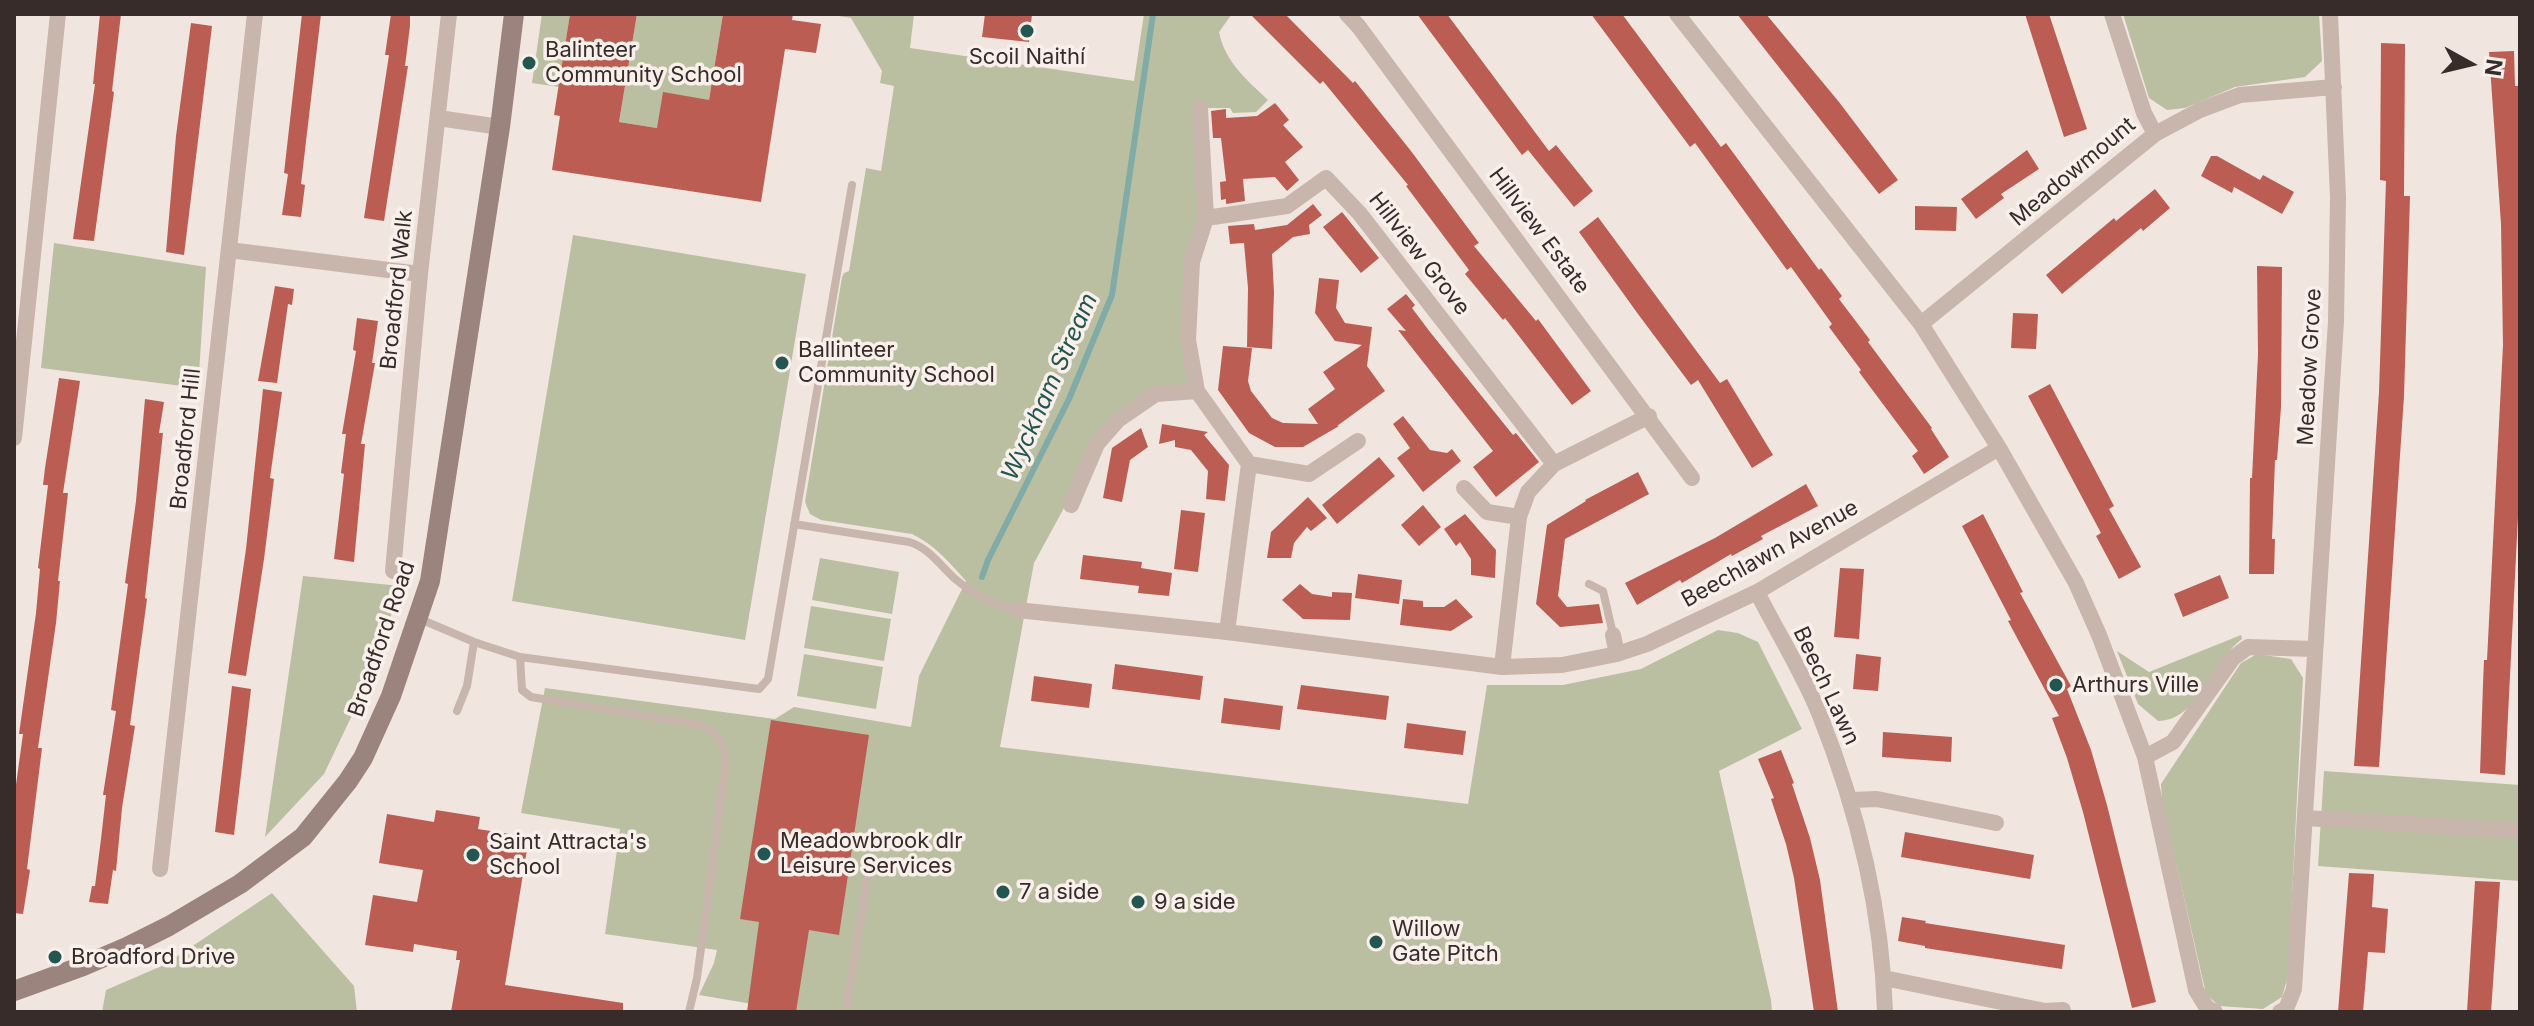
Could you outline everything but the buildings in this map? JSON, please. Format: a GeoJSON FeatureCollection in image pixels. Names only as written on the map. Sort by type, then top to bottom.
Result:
{"type":"FeatureCollection","features":[{"type":"Feature","properties":{"kind":"street"},"geometry":{"type":"LineString","coordinates":[[14,438],[20,325],[58,14]]}},
{"type":"Feature","properties":{"kind":"street","name":"Broadford Hill"},"geometry":{"type":"LineString","coordinates":[[160,869],[255,14]]}},
{"type":"Feature","properties":{"kind":"street","name":"Broadford Walk"},"geometry":{"type":"LineString","coordinates":[[393,571],[420,274],[449,14]]}},
{"type":"Feature","properties":{"kind":"street","name":"Broadford Road"},"geometry":{"type":"LineString","coordinates":[[14,991],[83,966],[169,926],[251,877],[303,837],[363,758],[378,728],[419,619],[434,564],[500,127],[514,14]]}},
{"type":"Feature","properties":{"kind":"street","name":"Hillview Estate"},"geometry":{"type":"LineString","coordinates":[[1347,14],[1369,39],[1692,478]]}},
{"type":"Feature","properties":{"kind":"street"},"geometry":{"type":"LineString","coordinates":[[1677,14],[1921,324],[1999,448],[2076,583],[2145,757],[2196,990],[2207,1008],[2215,1012]]}},
{"type":"Feature","properties":{"kind":"street","name":"Meadowmount"},"geometry":{"type":"LineString","coordinates":[[1921,324],[2155,134],[2144,113],[2112,14]]}},
{"type":"Feature","properties":{"kind":"street","name":"Meadow Grove"},"geometry":{"type":"LineString","coordinates":[[2280,1012],[2286,1009],[2294,989],[2336,321],[2338,197],[2330,14]]}},
{"type":"Feature","properties":{"kind":"street"},"geometry":{"type":"LineString","coordinates":[[2155,134],[2200,110],[2240,95],[2334,87]]}},
{"type":"Feature","properties":{"kind":"street"},"geometry":{"type":"LineString","coordinates":[[1200,108],[1206,218],[1192,266],[1188,340],[1197,391],[1249,464],[1227,632]]}},
{"type":"Feature","properties":{"kind":"street"},"geometry":{"type":"LineString","coordinates":[[438,118],[500,127]]}},
{"type":"Feature","properties":{"kind":"street","name":"Hillview Grove"},"geometry":{"type":"LineString","coordinates":[[1206,218],[1287,206],[1326,178],[1360,214],[1554,464]]}},
{"type":"Feature","properties":{"kind":"street"},"geometry":{"type":"LineString","coordinates":[[229,250],[420,274]]}},
{"type":"Feature","properties":{"kind":"street"},"geometry":{"type":"LineString","coordinates":[[1071,505],[1097,444],[1118,420],[1156,394],[1197,391]]}},
{"type":"Feature","properties":{"kind":"street"},"geometry":{"type":"LineString","coordinates":[[1017,610],[1227,632],[1502,667],[1519,517],[1528,492],[1554,464],[1649,416]]}},
{"type":"Feature","properties":{"kind":"street"},"geometry":{"type":"LineString","coordinates":[[1249,464],[1309,474],[1358,441]]}},
{"type":"Feature","properties":{"kind":"street","name":"Beechlawn Avenue"},"geometry":{"type":"LineString","coordinates":[[1502,667],[1551,667],[1617,654],[1647,644],[1757,592],[1999,448]]}},
{"type":"Feature","properties":{"kind":"street"},"geometry":{"type":"LineString","coordinates":[[1464,488],[1487,512],[1519,517]]}},
{"type":"Feature","properties":{"kind":"street","name":"Beech Lawn"},"geometry":{"type":"LineString","coordinates":[[1757,592],[1818,710],[1851,800],[1869,878],[1884,978],[1885,1012]]}},
{"type":"Feature","properties":{"kind":"street"},"geometry":{"type":"LineString","coordinates":[[1613,635],[1617,654]]}},
{"type":"Feature","properties":{"kind":"street"},"geometry":{"type":"LineString","coordinates":[[2145,757],[2173,742],[2233,658],[2248,647],[2314,649]]}},
{"type":"Feature","properties":{"kind":"street"},"geometry":{"type":"LineString","coordinates":[[1851,800],[1877,799],[1996,823]]}},
{"type":"Feature","properties":{"kind":"street"},"geometry":{"type":"LineString","coordinates":[[2305,818],[2520,831]]}},
{"type":"Feature","properties":{"kind":"street"},"geometry":{"type":"LineString","coordinates":[[1884,978],[2045,1011],[2063,1010]]}},
{"type":"Feature","properties":{"kind":"lane"},"geometry":{"type":"LineString","coordinates":[[419,619],[520,657],[759,689],[768,679],[852,185]]}},
{"type":"Feature","properties":{"kind":"lane"},"geometry":{"type":"LineString","coordinates":[[794,524],[922,546],[964,585],[998,606],[1017,610]]}},
{"type":"Feature","properties":{"kind":"lane"},"geometry":{"type":"LineString","coordinates":[[1589,584],[1603,591],[1613,635]]}},
{"type":"Feature","properties":{"kind":"lane"},"geometry":{"type":"LineString","coordinates":[[457,711],[467,686],[474,642]]}},
{"type":"Feature","properties":{"kind":"lane"},"geometry":{"type":"LineString","coordinates":[[520,657],[522,690],[531,697],[696,724],[715,733],[723,743],[725,768],[697,978],[689,1012]]}},
{"type":"Feature","properties":{"kind":"lane"},"geometry":{"type":"LineString","coordinates":[[846,1012],[868,871]]}},
{"type":"Feature","properties":{"kind":"green space"},"geometry":{"type":"Polygon","coordinates":[[[542,14],[570,14],[559,87],[532,83],[542,14]]]}},
{"type":"Feature","properties":{"kind":"green space"},"geometry":{"type":"Polygon","coordinates":[[[637,14],[723,14],[709,100],[657,128],[619,122],[637,14]]]}},
{"type":"Feature","properties":{"kind":"green space"},"geometry":{"type":"Polygon","coordinates":[[[826,14],[914,14],[910,48],[1134,81],[1144,14],[1232,14],[1219,32],[1222,43],[1238,70],[1268,100],[1256,112],[1233,113],[1230,108],[1204,108],[1206,166],[1192,266],[1193,387],[1114,416],[1034,563],[1000,747],[1468,804],[1487,685],[1563,685],[1641,669],[1718,630],[1738,633],[1758,642],[1802,729],[1719,771],[1772,1012],[800,1012],[699,995],[717,950],[605,934],[620,829],[521,813],[545,688],[775,719],[794,707],[911,727],[919,676],[966,581],[935,549],[912,534],[821,520],[810,514],[805,502],[842,277],[849,271],[866,168],[881,171],[894,86],[880,83],[882,71],[851,18],[826,14]]]}},
{"type":"Feature","properties":{"kind":"green space"},"geometry":{"type":"Polygon","coordinates":[[[2123,14],[2319,14],[2322,61],[2305,77],[2235,87],[2185,108],[2167,110],[2149,98],[2123,14]]]}},
{"type":"Feature","properties":{"kind":"green space"},"geometry":{"type":"Polygon","coordinates":[[[573,235],[806,274],[745,640],[512,601],[573,235]]]}},
{"type":"Feature","properties":{"kind":"green space"},"geometry":{"type":"Polygon","coordinates":[[[54,243],[206,267],[198,388],[41,368],[54,243]]]}},
{"type":"Feature","properties":{"kind":"green space"},"geometry":{"type":"Polygon","coordinates":[[[820,558],[899,572],[892,614],[812,600],[820,558]]]}},
{"type":"Feature","properties":{"kind":"green space"},"geometry":{"type":"Polygon","coordinates":[[[303,576],[400,586],[376,665],[324,774],[265,837],[303,576]]]}},
{"type":"Feature","properties":{"kind":"green space"},"geometry":{"type":"Polygon","coordinates":[[[811,606],[891,619],[884,661],[804,648],[811,606]]]}},
{"type":"Feature","properties":{"kind":"green space"},"geometry":{"type":"Polygon","coordinates":[[[2241,635],[2242,639],[2231,649],[2195,701],[2172,718],[2158,721],[2138,704],[2117,651],[2149,672],[2241,635]]]}},
{"type":"Feature","properties":{"kind":"green space"},"geometry":{"type":"Polygon","coordinates":[[[804,654],[883,667],[876,709],[797,696],[804,654]]]}},
{"type":"Feature","properties":{"kind":"green space"},"geometry":{"type":"Polygon","coordinates":[[[2257,654],[2291,659],[2303,678],[2288,976],[2282,997],[2263,1009],[2219,1006],[2206,994],[2162,801],[2161,784],[2241,663],[2257,654]]]}},
{"type":"Feature","properties":{"kind":"green space"},"geometry":{"type":"Polygon","coordinates":[[[2324,771],[2520,785],[2520,881],[2318,866],[2324,771]]]}},
{"type":"Feature","properties":{"kind":"green space"},"geometry":{"type":"Polygon","coordinates":[[[272,893],[354,986],[357,1012],[102,1012],[106,990],[164,965],[272,893]]]}},
{"type":"Feature","properties":{"kind":"waterway","name":"Wyckham Stream"},"geometry":{"type":"LineString","coordinates":[[982,577],[1069,399],[1112,295],[1153,14]]}},
{"type":"Feature","properties":{"kind":"place","name":"Scoil Naithí"},"geometry":{"type":"Point","coordinates":[1027,31]}},
{"type":"Feature","properties":{"kind":"place","name":"Balinteer Community School"},"geometry":{"type":"Point","coordinates":[529,63]}},
{"type":"Feature","properties":{"kind":"place","name":"Ballinteer Community School"},"geometry":{"type":"Point","coordinates":[782,363]}},
{"type":"Feature","properties":{"kind":"place","name":"Arthurs Ville"},"geometry":{"type":"Point","coordinates":[2056,685]}},
{"type":"Feature","properties":{"kind":"place","name":"Meadowbrook dlr Leisure Services"},"geometry":{"type":"Point","coordinates":[764,854]}},
{"type":"Feature","properties":{"kind":"place","name":"Saint Attracta's School"},"geometry":{"type":"Point","coordinates":[473,855]}},
{"type":"Feature","properties":{"kind":"place","name":"7 a side"},"geometry":{"type":"Point","coordinates":[1003,892]}},
{"type":"Feature","properties":{"kind":"place","name":"9 a side"},"geometry":{"type":"Point","coordinates":[1138,902]}},
{"type":"Feature","properties":{"kind":"place","name":"Willow Gate Pitch"},"geometry":{"type":"Point","coordinates":[1376,942]}},
{"type":"Feature","properties":{"kind":"place","name":"Broadford Drive"},"geometry":{"type":"Point","coordinates":[55,957]}}]}
